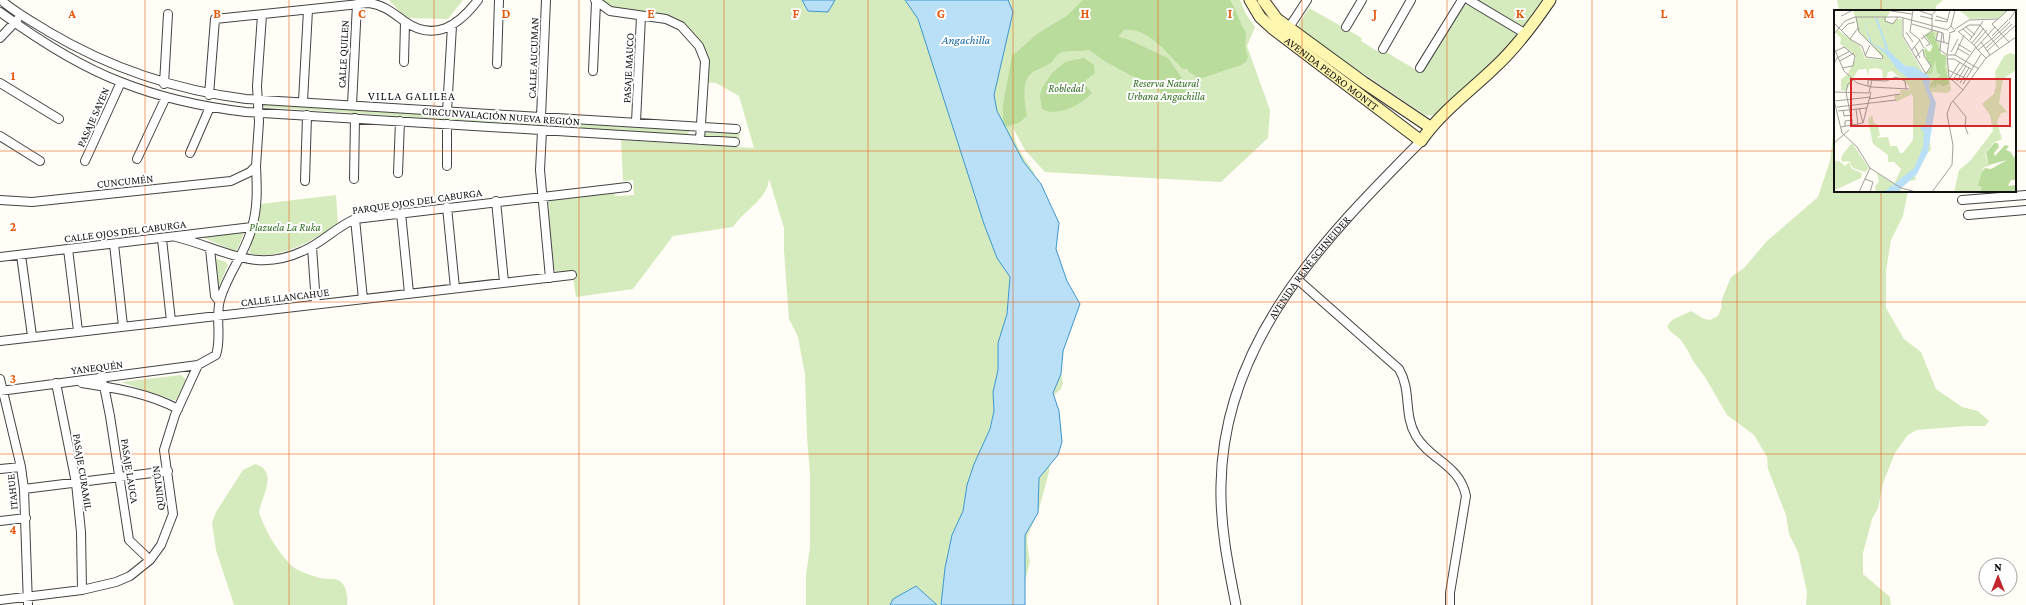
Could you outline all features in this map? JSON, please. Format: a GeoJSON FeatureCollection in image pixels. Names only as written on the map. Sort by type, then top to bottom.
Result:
{"type":"FeatureCollection","features":[{"type":"Feature","properties":{"kind":"main road","name":"AVENIDA PEDRO MONTT"},"geometry":{"type":"LineString","coordinates":[[1250,0],[1260,17],[1286,32],[1430,127]]}},
{"type":"Feature","properties":{"kind":"main road","name":"AVENIDA PEDRO MONTT"},"geometry":{"type":"LineString","coordinates":[[1263,0],[1286,32],[1421,141]]}},
{"type":"Feature","properties":{"kind":"main road","name":"AVENIDA RENÉ SCHNEIDER"},"geometry":{"type":"LineString","coordinates":[[1421,141],[1430,127],[1495,68],[1526,34],[1550,0]]}},
{"type":"Feature","properties":{"kind":"street","name":"CIRCUNVALACIÓN NUEVA REGIÓN"},"geometry":{"type":"LineString","coordinates":[[2,0],[21,15],[78,50],[164,84],[209,94],[259,99],[541,118],[636,122],[736,129]]}},
{"type":"Feature","properties":{"kind":"street"},"geometry":{"type":"LineString","coordinates":[[209,94],[215,20],[262,16],[357,4],[377,4],[418,29],[428,31],[439,30],[452,26],[467,15],[478,0]]}},
{"type":"Feature","properties":{"kind":"street"},"geometry":{"type":"LineString","coordinates":[[497,64],[499,0]]}},
{"type":"Feature","properties":{"kind":"street","name":"CALLE AUCUMAN"},"geometry":{"type":"LineString","coordinates":[[541,118],[546,0]]}},
{"type":"Feature","properties":{"kind":"street"},"geometry":{"type":"LineString","coordinates":[[1286,32],[1307,0]]}},
{"type":"Feature","properties":{"kind":"street"},"geometry":{"type":"LineString","coordinates":[[1346,27],[1362,0]]}},
{"type":"Feature","properties":{"kind":"street"},"geometry":{"type":"LineString","coordinates":[[1383,49],[1411,0]]}},
{"type":"Feature","properties":{"kind":"street"},"geometry":{"type":"LineString","coordinates":[[1420,68],[1462,0]]}},
{"type":"Feature","properties":{"kind":"street"},"geometry":{"type":"LineString","coordinates":[[1469,0],[1526,34]]}},
{"type":"Feature","properties":{"kind":"street"},"geometry":{"type":"LineString","coordinates":[[595,1],[610,11],[666,19],[681,26],[700,46],[705,61],[700,140]]}},
{"type":"Feature","properties":{"kind":"street"},"geometry":{"type":"LineString","coordinates":[[593,71],[595,1]]}},
{"type":"Feature","properties":{"kind":"street","name":"CALLE QUILEN"},"geometry":{"type":"LineString","coordinates":[[352,105],[357,4]]}},
{"type":"Feature","properties":{"kind":"street"},"geometry":{"type":"LineString","coordinates":[[303,102],[308,10]]}},
{"type":"Feature","properties":{"kind":"street","name":"CIRCUNVALACIÓN NUEVA REGIÓN"},"geometry":{"type":"LineString","coordinates":[[0,12],[15,23],[80,62],[121,82],[166,97],[210,107],[259,112],[542,131],[735,142]]}},
{"type":"Feature","properties":{"kind":"street"},"geometry":{"type":"LineString","coordinates":[[164,84],[168,14]]}},
{"type":"Feature","properties":{"kind":"street"},"geometry":{"type":"LineString","coordinates":[[0,38],[21,15]]}},
{"type":"Feature","properties":{"kind":"street"},"geometry":{"type":"LineString","coordinates":[[198,365],[216,355],[219,348],[217,316],[220,301],[252,227],[257,201],[256,166],[259,99],[257,86],[262,16]]}},
{"type":"Feature","properties":{"kind":"street","name":"PASAJE MAUCO"},"geometry":{"type":"LineString","coordinates":[[636,122],[641,16]]}},
{"type":"Feature","properties":{"kind":"street"},"geometry":{"type":"LineString","coordinates":[[404,62],[405,22]]}},
{"type":"Feature","properties":{"kind":"street"},"geometry":{"type":"LineString","coordinates":[[447,111],[452,26]]}},
{"type":"Feature","properties":{"kind":"street","name":"PASAJE SAYEN"},"geometry":{"type":"LineString","coordinates":[[85,161],[121,82]]}},
{"type":"Feature","properties":{"kind":"street"},"geometry":{"type":"LineString","coordinates":[[0,83],[59,119]]}},
{"type":"Feature","properties":{"kind":"street"},"geometry":{"type":"LineString","coordinates":[[137,159],[166,97]]}},
{"type":"Feature","properties":{"kind":"street"},"geometry":{"type":"LineString","coordinates":[[190,154],[210,107]]}},
{"type":"Feature","properties":{"kind":"street"},"geometry":{"type":"LineString","coordinates":[[305,181],[308,115]]}},
{"type":"Feature","properties":{"kind":"street"},"geometry":{"type":"LineString","coordinates":[[354,179],[355,118]]}},
{"type":"Feature","properties":{"kind":"street"},"geometry":{"type":"LineString","coordinates":[[398,173],[400,121]]}},
{"type":"Feature","properties":{"kind":"street"},"geometry":{"type":"LineString","coordinates":[[447,166],[448,124]]}},
{"type":"Feature","properties":{"kind":"street"},"geometry":{"type":"LineString","coordinates":[[542,131],[540,170],[550,278]]}},
{"type":"Feature","properties":{"kind":"street"},"geometry":{"type":"LineString","coordinates":[[0,136],[40,161]]}},
{"type":"Feature","properties":{"kind":"street","name":"AVENIDA RENÉ SCHNEIDER"},"geometry":{"type":"LineString","coordinates":[[1236,605],[1224,545],[1221,504],[1222,464],[1228,424],[1238,385],[1254,347],[1274,312],[1298,279],[1369,194],[1421,141]]}},
{"type":"Feature","properties":{"kind":"street","name":"CUNCUMÉN"},"geometry":{"type":"LineString","coordinates":[[0,200],[32,202],[232,181],[250,172],[256,166]]}},
{"type":"Feature","properties":{"kind":"street","name":"PARQUE OJOS DEL CABURGA"},"geometry":{"type":"LineString","coordinates":[[176,236],[238,258],[268,261],[291,256],[312,247],[336,228],[355,219],[496,201],[627,187]]}},
{"type":"Feature","properties":{"kind":"street"},"geometry":{"type":"LineString","coordinates":[[1962,200],[2026,195]]}},
{"type":"Feature","properties":{"kind":"street"},"geometry":{"type":"LineString","coordinates":[[496,201],[504,282]]}},
{"type":"Feature","properties":{"kind":"street"},"geometry":{"type":"LineString","coordinates":[[447,207],[455,288]]}},
{"type":"Feature","properties":{"kind":"street"},"geometry":{"type":"LineString","coordinates":[[1968,215],[2026,210]]}},
{"type":"Feature","properties":{"kind":"street"},"geometry":{"type":"LineString","coordinates":[[401,213],[409,293]]}},
{"type":"Feature","properties":{"kind":"street"},"geometry":{"type":"LineString","coordinates":[[355,219],[363,299]]}},
{"type":"Feature","properties":{"kind":"street","name":"CALLE OJOS DEL CABURGA"},"geometry":{"type":"LineString","coordinates":[[0,257],[162,239],[252,227]]}},
{"type":"Feature","properties":{"kind":"street"},"geometry":{"type":"LineString","coordinates":[[162,239],[171,321]]}},
{"type":"Feature","properties":{"kind":"street"},"geometry":{"type":"LineString","coordinates":[[114,244],[123,326]]}},
{"type":"Feature","properties":{"kind":"street"},"geometry":{"type":"LineString","coordinates":[[312,247],[316,304]]}},
{"type":"Feature","properties":{"kind":"street"},"geometry":{"type":"LineString","coordinates":[[210,248],[214,296],[220,301]]}},
{"type":"Feature","properties":{"kind":"street"},"geometry":{"type":"LineString","coordinates":[[68,249],[78,331]]}},
{"type":"Feature","properties":{"kind":"street"},"geometry":{"type":"LineString","coordinates":[[21,255],[32,336]]}},
{"type":"Feature","properties":{"kind":"street","name":"CALLE LLANCAHUE"},"geometry":{"type":"LineString","coordinates":[[0,341],[32,336],[572,275]]}},
{"type":"Feature","properties":{"kind":"street"},"geometry":{"type":"LineString","coordinates":[[1298,279],[1399,369],[1407,388],[1406,408],[1413,431],[1421,443],[1458,475],[1464,486],[1466,496],[1450,593],[1450,605]]}},
{"type":"Feature","properties":{"kind":"street","name":"YANEQUÉN"},"geometry":{"type":"LineString","coordinates":[[2,391],[198,365]]}},
{"type":"Feature","properties":{"kind":"street","name":"QUINTÚN"},"geometry":{"type":"LineString","coordinates":[[0,600],[28,601],[116,582],[130,576],[150,560],[161,545],[173,514],[164,450],[178,409],[198,365]]}},
{"type":"Feature","properties":{"kind":"street","name":"PASAJE LAUCA"},"geometry":{"type":"LineString","coordinates":[[100,378],[104,386],[120,478],[128,540],[150,560]]}},
{"type":"Feature","properties":{"kind":"street","name":"ITAHUE"},"geometry":{"type":"LineString","coordinates":[[0,379],[21,467],[24,489],[28,601]]}},
{"type":"Feature","properties":{"kind":"street"},"geometry":{"type":"LineString","coordinates":[[71,381],[104,386],[142,395],[178,409]]}},
{"type":"Feature","properties":{"kind":"street","name":"PASAJE CURAMIL"},"geometry":{"type":"LineString","coordinates":[[56,383],[76,483],[81,532],[82,590]]}},
{"type":"Feature","properties":{"kind":"street"},"geometry":{"type":"LineString","coordinates":[[0,470],[21,467]]}},
{"type":"Feature","properties":{"kind":"street"},"geometry":{"type":"LineString","coordinates":[[24,489],[168,471]]}},
{"type":"Feature","properties":{"kind":"street"},"geometry":{"type":"LineString","coordinates":[[0,521],[26,518]]}},
{"type":"Feature","properties":{"kind":"green space"},"geometry":{"type":"Polygon","coordinates":[[[389,0],[463,0],[448,19],[406,18],[389,0]]]}},
{"type":"Feature","properties":{"kind":"green space","name":"Reserva Natural Urbana Angachilla"},"geometry":{"type":"Polygon","coordinates":[[[598,0],[1240,0],[1246,14],[1255,27],[1247,46],[1270,110],[1268,138],[1221,182],[1045,172],[1025,150],[1013,128],[1017,146],[1034,172],[1065,340],[1061,374],[1063,383],[1061,389],[1053,396],[1049,472],[1038,513],[1028,534],[1027,543],[1030,562],[1019,605],[806,605],[806,575],[810,547],[810,475],[805,374],[798,337],[789,319],[784,251],[784,228],[769,179],[768,186],[760,199],[737,221],[733,227],[673,236],[633,289],[576,297],[572,271],[557,272],[553,268],[548,201],[614,192],[615,196],[634,195],[633,180],[623,181],[621,140],[754,148],[739,96],[716,83],[703,82],[703,62],[696,43],[667,18],[650,12],[622,13],[598,0]]]}},
{"type":"Feature","properties":{"kind":"green space","name":"Reserva Natural Urbana Angachilla"},"geometry":{"type":"Polygon","coordinates":[[[1083,0],[1230,0],[1246,32],[1245,47],[1248,57],[1246,62],[1241,65],[1199,79],[1188,71],[1188,69],[1183,69],[1164,49],[1149,37],[1133,30],[1124,30],[1118,37],[1127,39],[1168,58],[1187,85],[1186,92],[1170,97],[1163,95],[1153,83],[1132,76],[1106,62],[1089,50],[1062,52],[1058,54],[1051,63],[1033,72],[1026,81],[1024,92],[1027,116],[1020,122],[1003,128],[1003,105],[1012,56],[1037,34],[1068,15],[1083,0]]]}},
{"type":"Feature","properties":{"kind":"green space"},"geometry":{"type":"Polygon","coordinates":[[[1476,0],[1546,0],[1528,27],[1520,27],[1476,0]]]}},
{"type":"Feature","properties":{"kind":"green space"},"geometry":{"type":"Polygon","coordinates":[[[1837,0],[1943,0],[1936,6],[1935,10],[1839,10],[1837,0]]]}},
{"type":"Feature","properties":{"kind":"green space"},"geometry":{"type":"Polygon","coordinates":[[[1469,4],[1515,31],[1516,36],[1495,60],[1434,115],[1426,116],[1300,31],[1297,27],[1309,8],[1362,38],[1361,41],[1382,54],[1384,51],[1420,72],[1463,6],[1469,4]]]}},
{"type":"Feature","properties":{"kind":"green space","name":"Robledal"},"geometry":{"type":"Polygon","coordinates":[[[1084,58],[1094,65],[1095,73],[1086,80],[1085,84],[1092,93],[1076,105],[1062,111],[1055,112],[1042,109],[1040,96],[1042,88],[1052,73],[1065,62],[1084,58]]]}},
{"type":"Feature","properties":{"kind":"green space"},"geometry":{"type":"Polygon","coordinates":[[[267,103],[689,131],[688,136],[263,107],[263,104],[267,103]]]}},
{"type":"Feature","properties":{"kind":"green space"},"geometry":{"type":"Polygon","coordinates":[[[1834,127],[1834,192],[1908,192],[1903,216],[1891,240],[1886,271],[1886,308],[1904,339],[1921,352],[1936,389],[1962,407],[1978,411],[1989,421],[1985,426],[1916,430],[1907,436],[1895,453],[1883,483],[1878,508],[1872,519],[1863,553],[1863,574],[1890,597],[1891,605],[1806,605],[1807,592],[1798,552],[1789,534],[1786,515],[1768,469],[1767,457],[1754,435],[1727,415],[1687,349],[1680,339],[1670,331],[1667,326],[1672,320],[1691,311],[1704,319],[1710,320],[1718,316],[1721,309],[1722,299],[1731,277],[1744,268],[1767,241],[1818,197],[1830,161],[1834,127]]]}},
{"type":"Feature","properties":{"kind":"green space"},"geometry":{"type":"Polygon","coordinates":[[[706,132],[740,134],[739,139],[706,138],[704,136],[706,132]]]}},
{"type":"Feature","properties":{"kind":"green space","name":"Plazuela La Ruka"},"geometry":{"type":"Polygon","coordinates":[[[336,195],[338,223],[328,230],[309,242],[289,250],[255,256],[249,253],[261,204],[336,195]]]}},
{"type":"Feature","properties":{"kind":"green space"},"geometry":{"type":"Polygon","coordinates":[[[244,233],[237,250],[234,251],[200,236],[244,233]]]}},
{"type":"Feature","properties":{"kind":"green space"},"geometry":{"type":"Polygon","coordinates":[[[215,258],[226,262],[228,265],[217,291],[215,258]]]}},
{"type":"Feature","properties":{"kind":"green space"},"geometry":{"type":"Polygon","coordinates":[[[181,375],[186,380],[176,400],[172,400],[121,382],[181,375]]]}},
{"type":"Feature","properties":{"kind":"green space"},"geometry":{"type":"Polygon","coordinates":[[[255,464],[262,467],[268,478],[259,512],[275,545],[288,562],[299,570],[320,578],[339,580],[345,587],[347,593],[347,605],[234,605],[216,550],[212,523],[216,512],[243,470],[255,464]]]}},
{"type":"Feature","properties":{"kind":"water"},"geometry":{"type":"Polygon","coordinates":[[[802,0],[835,0],[828,12],[808,11],[802,0]]]}},
{"type":"Feature","properties":{"kind":"water","name":"Angachilla"},"geometry":{"type":"Polygon","coordinates":[[[905,0],[1008,0],[1013,12],[994,95],[997,111],[1023,161],[1041,184],[1059,223],[1056,249],[1067,281],[1080,304],[1063,351],[1061,374],[1053,393],[1059,411],[1062,442],[1058,455],[1039,478],[1038,513],[1025,535],[1025,605],[941,605],[945,568],[952,535],[963,511],[967,485],[974,464],[990,429],[994,411],[993,392],[998,370],[998,343],[1007,314],[1010,277],[997,258],[984,224],[918,19],[905,0]]]}},
{"type":"Feature","properties":{"kind":"water"},"geometry":{"type":"Polygon","coordinates":[[[916,586],[937,605],[890,605],[893,599],[916,586]]]}},
{"type":"Feature","properties":{"kind":"district","name":"VILLA GALILEA"},"geometry":{"type":"Point","coordinates":[412,96]}}]}
